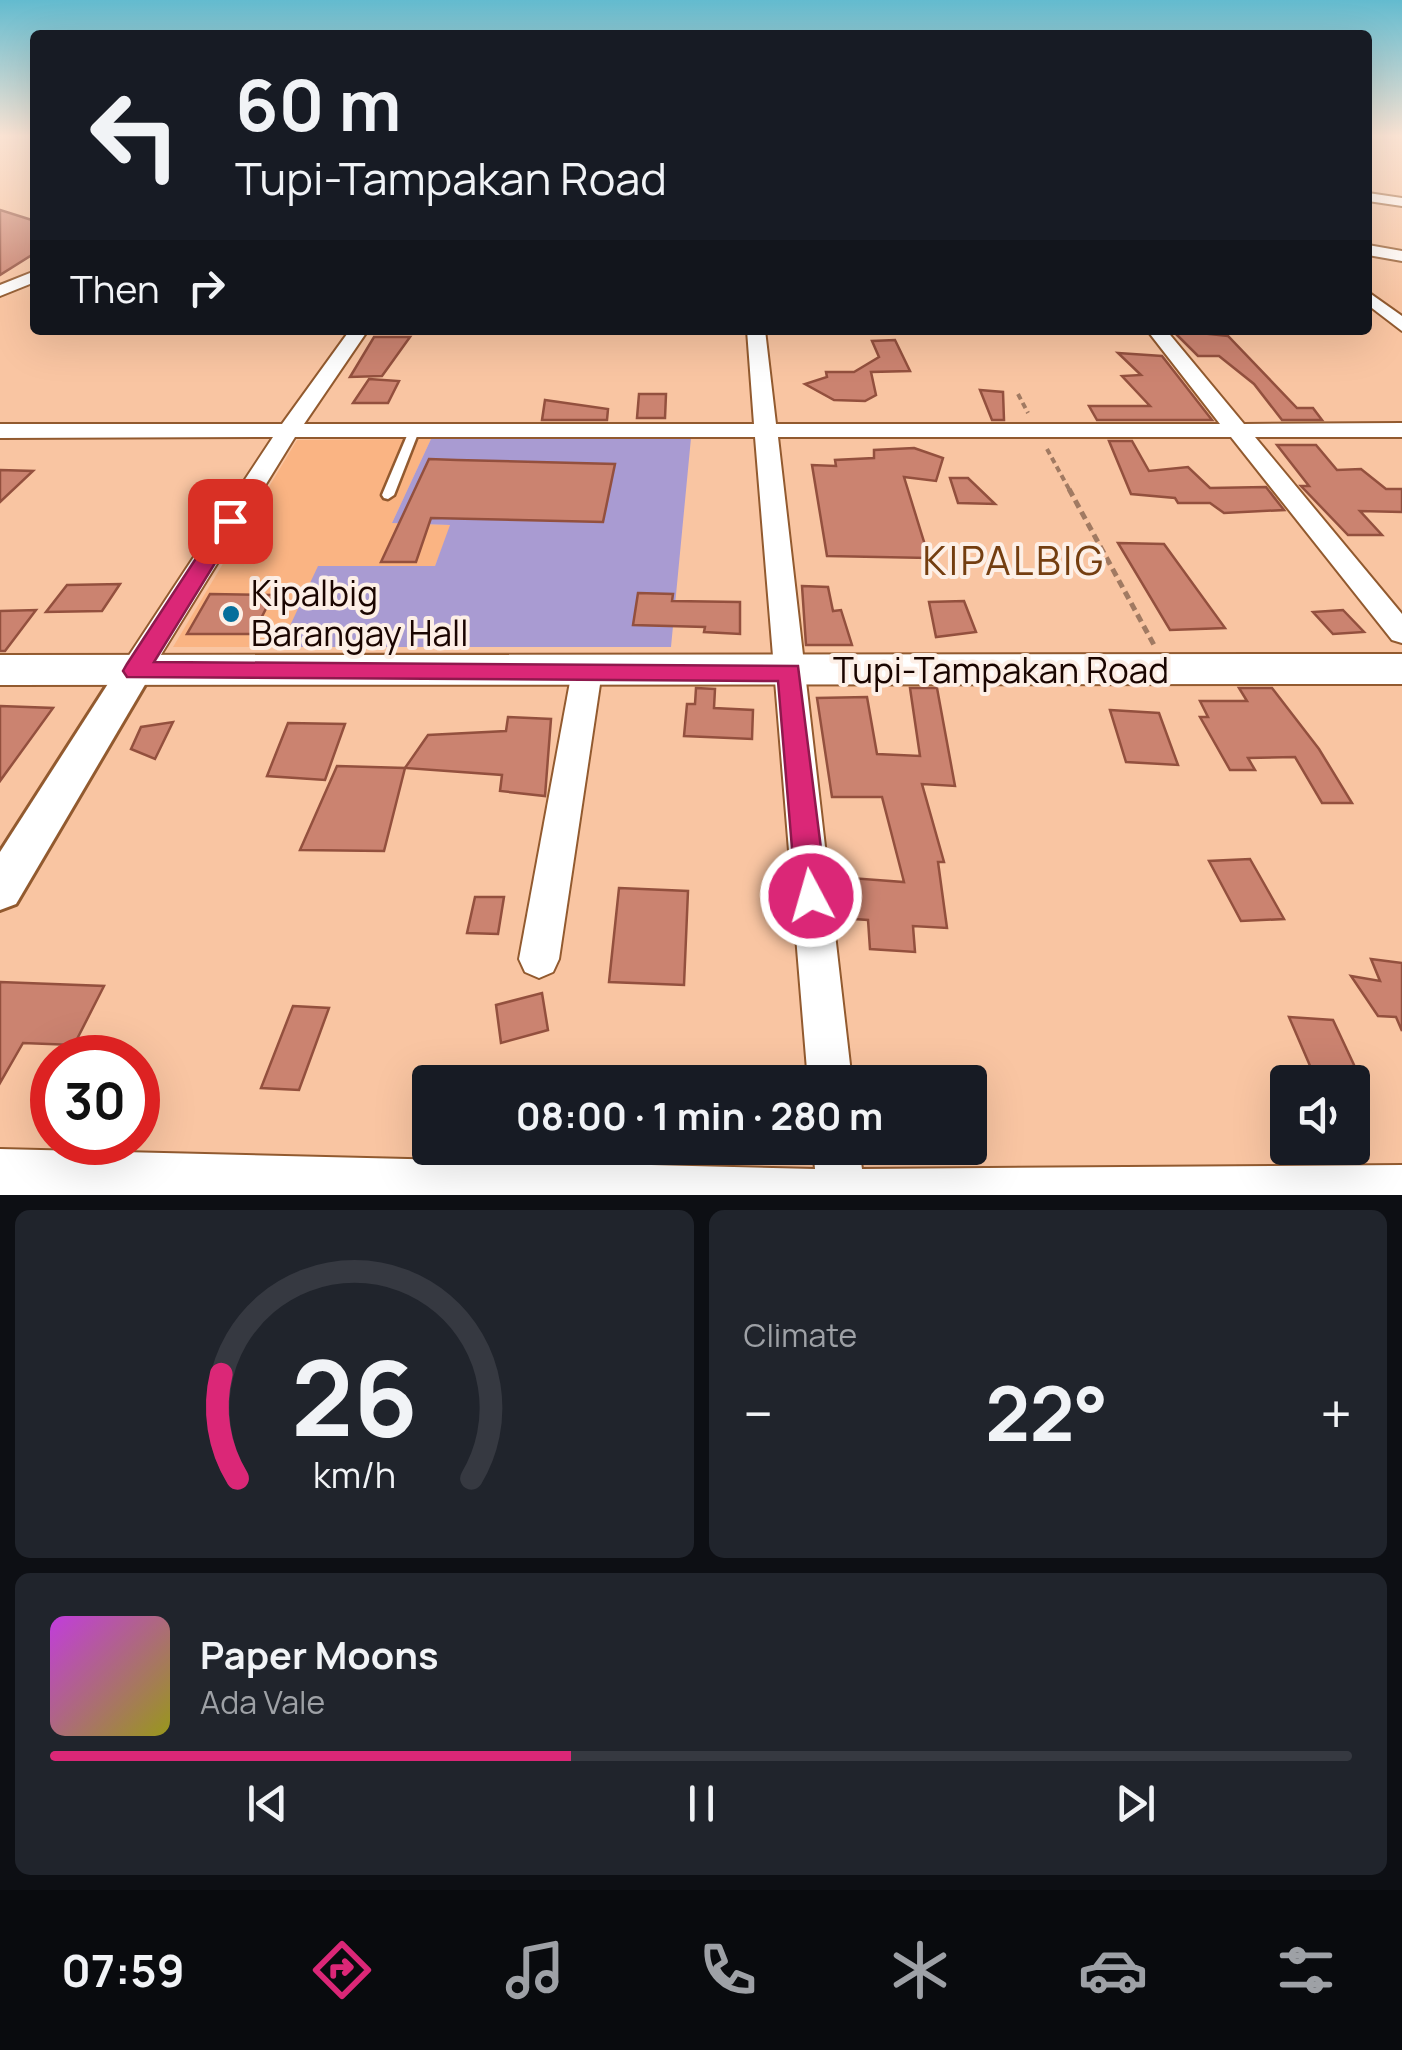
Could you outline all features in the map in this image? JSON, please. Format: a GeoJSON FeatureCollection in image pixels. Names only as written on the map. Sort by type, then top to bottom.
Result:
{"type":"FeatureCollection","features":[{"type":"Feature","properties":{"kind":"main road","name":"Tupi-Tampakan Road"},"geometry":{"type":"LineString","coordinates":[[0,670],[1402,670]]}},
{"type":"Feature","properties":{"kind":"street"},"geometry":{"type":"LineString","coordinates":[[1372,198],[1402,202]]}},
{"type":"Feature","properties":{"kind":"street"},"geometry":{"type":"LineString","coordinates":[[1372,251],[1402,256]]}},
{"type":"Feature","properties":{"kind":"street"},"geometry":{"type":"LineString","coordinates":[[0,292],[30,278]]}},
{"type":"Feature","properties":{"kind":"street"},"geometry":{"type":"LineString","coordinates":[[0,292],[30,294]]}},
{"type":"Feature","properties":{"kind":"street"},"geometry":{"type":"LineString","coordinates":[[1372,300],[1402,326]]}},
{"type":"Feature","properties":{"kind":"street"},"geometry":{"type":"LineString","coordinates":[[0,890],[288,432],[356,335]]}},
{"type":"Feature","properties":{"kind":"street"},"geometry":{"type":"LineString","coordinates":[[757,335],[828,1065]]}},
{"type":"Feature","properties":{"kind":"street"},"geometry":{"type":"LineString","coordinates":[[1160,335],[1402,632]]}},
{"type":"Feature","properties":{"kind":"street"},"geometry":{"type":"LineString","coordinates":[[0,431],[1402,430]]}},
{"type":"Feature","properties":{"kind":"street"},"geometry":{"type":"LineString","coordinates":[[539,958],[587,671]]}},
{"type":"Feature","properties":{"kind":"street"},"geometry":{"type":"LineString","coordinates":[[0,1172],[839,1178],[1402,1189]]}},
{"type":"Feature","properties":{"kind":"lane"},"geometry":{"type":"LineString","coordinates":[[388,494],[414,431]]}},
{"type":"Feature","properties":{"kind":"path"},"geometry":{"type":"LineString","coordinates":[[1018,394],[1168,670]]}},
{"type":"Feature","properties":{"kind":"shaded area"},"geometry":{"type":"Polygon","coordinates":[[[691,438],[671,647],[280,647],[318,566],[435,566],[450,525],[392,523],[431,439],[691,438]]]}},
{"type":"Feature","properties":{"kind":"shaded area"},"geometry":{"type":"Polygon","coordinates":[[[431,439],[392,523],[451,525],[435,566],[319,566],[280,647],[173,647],[297,440],[431,439]]]}},
{"type":"Feature","properties":{"kind":"building"},"geometry":{"type":"Polygon","coordinates":[[[0,210],[30,219],[30,256],[0,275],[0,210]]]}},
{"type":"Feature","properties":{"kind":"building"},"geometry":{"type":"Polygon","coordinates":[[[1177,335],[1228,336],[1297,408],[1313,408],[1322,420],[1282,420],[1254,384],[1219,356],[1198,356],[1177,335]]]}},
{"type":"Feature","properties":{"kind":"building"},"geometry":{"type":"Polygon","coordinates":[[[374,337],[410,337],[382,376],[350,377],[374,337]]]}},
{"type":"Feature","properties":{"kind":"building"},"geometry":{"type":"Polygon","coordinates":[[[895,340],[910,371],[871,372],[876,395],[865,401],[834,400],[805,384],[827,377],[826,372],[854,372],[879,357],[872,341],[895,340]]]}},
{"type":"Feature","properties":{"kind":"building"},"geometry":{"type":"Polygon","coordinates":[[[1118,353],[1162,356],[1212,420],[1097,420],[1089,406],[1150,406],[1122,376],[1141,375],[1118,353]]]}},
{"type":"Feature","properties":{"kind":"building"},"geometry":{"type":"Polygon","coordinates":[[[369,379],[399,381],[388,403],[353,403],[369,379]]]}},
{"type":"Feature","properties":{"kind":"building"},"geometry":{"type":"Polygon","coordinates":[[[980,390],[1003,392],[1004,420],[992,420],[980,390]]]}},
{"type":"Feature","properties":{"kind":"building"},"geometry":{"type":"Polygon","coordinates":[[[639,394],[666,394],[665,418],[637,418],[639,394]]]}},
{"type":"Feature","properties":{"kind":"building"},"geometry":{"type":"Polygon","coordinates":[[[545,400],[608,409],[607,420],[542,420],[545,400]]]}},
{"type":"Feature","properties":{"kind":"building"},"geometry":{"type":"Polygon","coordinates":[[[1109,441],[1132,441],[1149,471],[1188,467],[1210,488],[1266,487],[1284,510],[1224,513],[1210,503],[1178,503],[1175,498],[1131,494],[1109,441]]]}},
{"type":"Feature","properties":{"kind":"building"},"geometry":{"type":"Polygon","coordinates":[[[1277,445],[1316,445],[1337,470],[1361,469],[1386,489],[1402,489],[1402,512],[1360,511],[1382,535],[1348,535],[1301,486],[1309,486],[1277,445]]]}},
{"type":"Feature","properties":{"kind":"building"},"geometry":{"type":"Polygon","coordinates":[[[914,448],[943,458],[936,481],[904,477],[929,558],[827,556],[812,465],[836,466],[835,460],[874,458],[874,450],[914,448]]]}},
{"type":"Feature","properties":{"kind":"building"},"geometry":{"type":"Polygon","coordinates":[[[429,459],[615,464],[603,522],[431,518],[416,562],[381,562],[429,459]]]}},
{"type":"Feature","properties":{"kind":"building"},"geometry":{"type":"Polygon","coordinates":[[[0,470],[33,471],[0,502],[0,470]]]}},
{"type":"Feature","properties":{"kind":"building"},"geometry":{"type":"Polygon","coordinates":[[[950,478],[968,478],[995,504],[958,503],[950,478]]]}},
{"type":"Feature","properties":{"kind":"building"},"geometry":{"type":"Polygon","coordinates":[[[1118,543],[1164,544],[1225,628],[1170,630],[1118,543]]]}},
{"type":"Feature","properties":{"kind":"building"},"geometry":{"type":"Polygon","coordinates":[[[120,584],[102,611],[46,612],[67,585],[120,584]]]}},
{"type":"Feature","properties":{"kind":"building"},"geometry":{"type":"Polygon","coordinates":[[[802,586],[828,587],[833,611],[841,610],[852,645],[806,645],[802,586]]]}},
{"type":"Feature","properties":{"kind":"building"},"geometry":{"type":"Polygon","coordinates":[[[638,593],[673,594],[672,601],[740,602],[740,634],[704,632],[705,627],[633,625],[638,593]]]}},
{"type":"Feature","properties":{"kind":"building","name":"Kipalbig Barangay Hall"},"geometry":{"type":"Polygon","coordinates":[[[210,594],[273,595],[253,634],[187,634],[210,594]]]}},
{"type":"Feature","properties":{"kind":"building"},"geometry":{"type":"Polygon","coordinates":[[[964,601],[976,632],[936,637],[929,602],[964,601]]]}},
{"type":"Feature","properties":{"kind":"building"},"geometry":{"type":"Polygon","coordinates":[[[36,610],[5,651],[0,651],[0,611],[36,610]]]}},
{"type":"Feature","properties":{"kind":"building"},"geometry":{"type":"Polygon","coordinates":[[[1343,610],[1364,632],[1333,634],[1313,612],[1343,610]]]}},
{"type":"Feature","properties":{"kind":"building"},"geometry":{"type":"Polygon","coordinates":[[[696,688],[715,689],[714,708],[753,710],[752,739],[684,736],[687,704],[695,704],[696,688]]]}},
{"type":"Feature","properties":{"kind":"building"},"geometry":{"type":"Polygon","coordinates":[[[910,688],[937,688],[955,786],[922,784],[944,862],[938,862],[947,928],[913,926],[915,952],[870,949],[868,920],[854,919],[851,878],[904,882],[882,797],[832,797],[817,698],[867,697],[877,754],[920,756],[910,688]]]}},
{"type":"Feature","properties":{"kind":"building"},"geometry":{"type":"Polygon","coordinates":[[[1239,688],[1272,688],[1319,749],[1352,803],[1322,803],[1295,757],[1248,758],[1255,770],[1230,770],[1200,717],[1208,717],[1200,701],[1247,701],[1239,688]]]}},
{"type":"Feature","properties":{"kind":"building"},"geometry":{"type":"Polygon","coordinates":[[[0,706],[53,708],[0,781],[0,706]]]}},
{"type":"Feature","properties":{"kind":"building"},"geometry":{"type":"Polygon","coordinates":[[[1110,710],[1159,713],[1178,765],[1126,762],[1110,710]]]}},
{"type":"Feature","properties":{"kind":"building"},"geometry":{"type":"Polygon","coordinates":[[[508,717],[551,719],[545,796],[500,791],[502,775],[405,768],[428,735],[506,731],[508,717]]]}},
{"type":"Feature","properties":{"kind":"building"},"geometry":{"type":"Polygon","coordinates":[[[173,722],[155,759],[131,749],[141,727],[173,722]]]}},
{"type":"Feature","properties":{"kind":"building"},"geometry":{"type":"Polygon","coordinates":[[[288,723],[345,724],[325,780],[267,776],[288,723]]]}},
{"type":"Feature","properties":{"kind":"building"},"geometry":{"type":"Polygon","coordinates":[[[337,766],[405,768],[384,851],[300,850],[337,766]]]}},
{"type":"Feature","properties":{"kind":"building"},"geometry":{"type":"Polygon","coordinates":[[[1250,859],[1284,919],[1241,921],[1209,861],[1250,859]]]}},
{"type":"Feature","properties":{"kind":"building"},"geometry":{"type":"Polygon","coordinates":[[[619,888],[688,891],[684,985],[609,982],[619,888]]]}},
{"type":"Feature","properties":{"kind":"building"},"geometry":{"type":"Polygon","coordinates":[[[475,897],[504,897],[498,934],[467,933],[475,897]]]}},
{"type":"Feature","properties":{"kind":"building"},"geometry":{"type":"Polygon","coordinates":[[[1371,959],[1402,963],[1402,1031],[1396,1017],[1378,1016],[1351,976],[1380,981],[1371,959]]]}},
{"type":"Feature","properties":{"kind":"building"},"geometry":{"type":"Polygon","coordinates":[[[0,982],[104,986],[79,1035],[30,1035],[30,1043],[23,1043],[0,1083],[0,982]]]}},
{"type":"Feature","properties":{"kind":"building"},"geometry":{"type":"Polygon","coordinates":[[[542,993],[548,1030],[501,1043],[496,1005],[542,993]]]}},
{"type":"Feature","properties":{"kind":"building"},"geometry":{"type":"Polygon","coordinates":[[[293,1006],[329,1008],[299,1090],[261,1088],[293,1006]]]}},
{"type":"Feature","properties":{"kind":"building"},"geometry":{"type":"Polygon","coordinates":[[[1289,1017],[1333,1020],[1354,1065],[1310,1065],[1289,1017]]]}},
{"type":"Feature","properties":{"kind":"place","name":"Kipalbig Barangay Hall"},"geometry":{"type":"Point","coordinates":[231,614]}},
{"type":"Feature","properties":{"kind":"district","name":"KIPALBIG"},"geometry":{"type":"Point","coordinates":[1014,561]}},
{"type":"Feature","properties":{"kind":"route"},"geometry":{"type":"LineString","coordinates":[[230,521],[136,671],[789,672],[811,896]]}}]}
